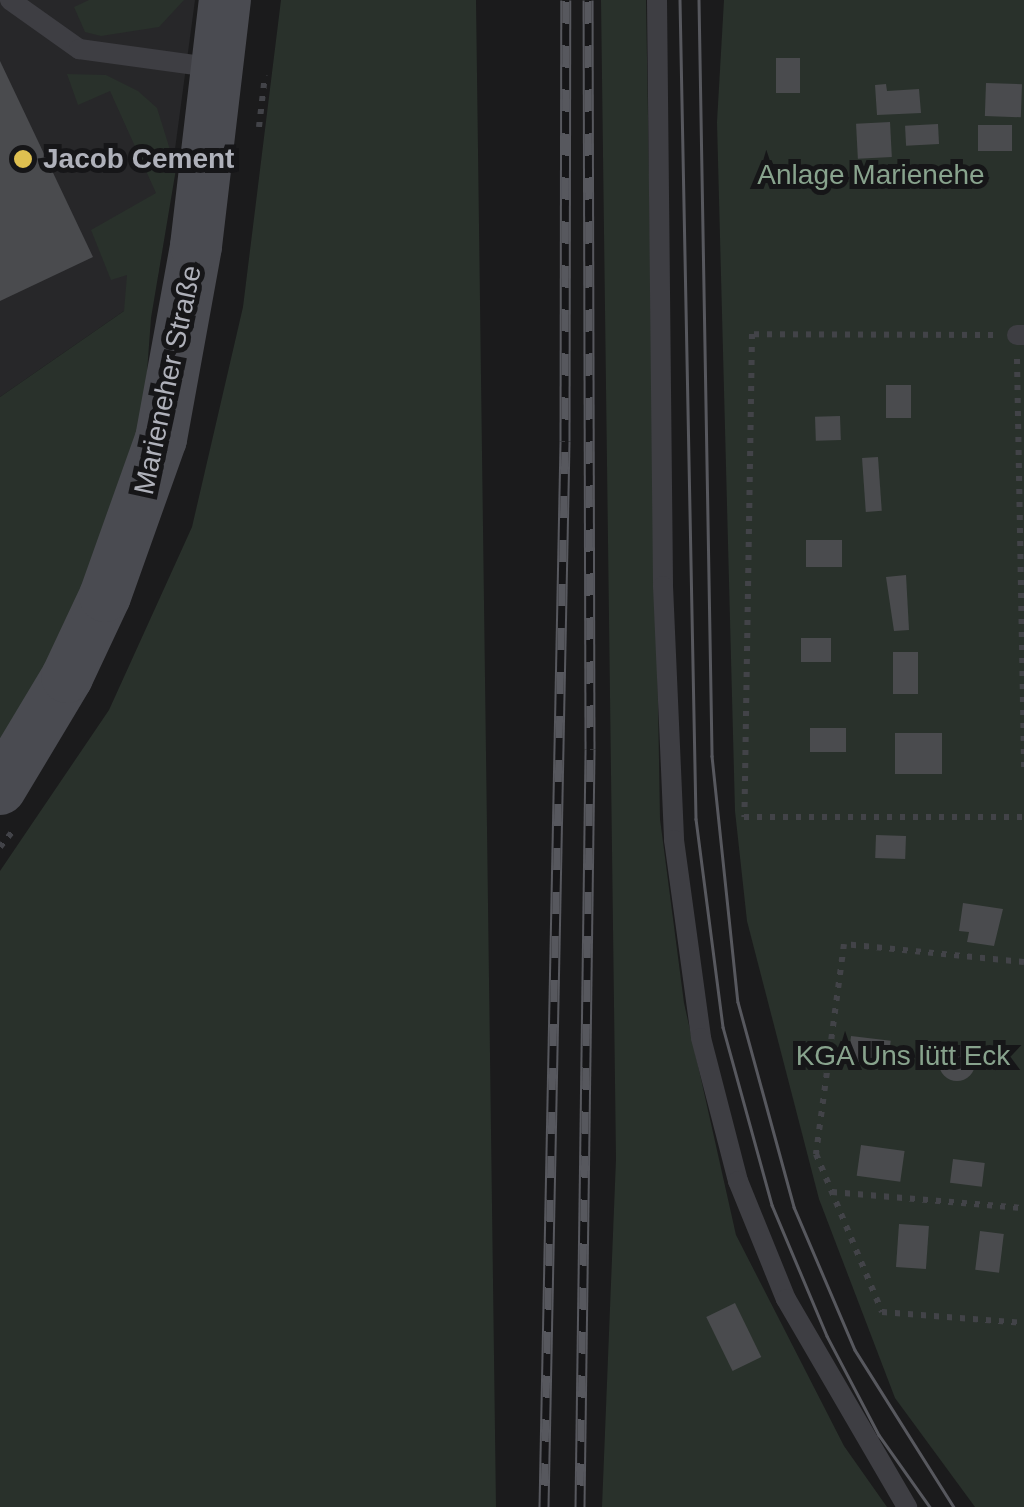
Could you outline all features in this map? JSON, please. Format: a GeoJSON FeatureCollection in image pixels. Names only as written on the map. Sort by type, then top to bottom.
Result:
{"type":"FeatureCollection","features":[{"type":"Feature","properties":{"kind":"street","name":"Marieneher Straße"},"geometry":{"type":"LineString","coordinates":[[0,789],[67,677],[139,512],[161,439],[193,264],[226,0]]}},
{"type":"Feature","properties":{"kind":"lane"},"geometry":{"type":"LineString","coordinates":[[10,0],[80,50],[219,68]]}},
{"type":"Feature","properties":{"kind":"lane"},"geometry":{"type":"LineString","coordinates":[[657,0],[666,664],[674,840],[701,1038],[738,1181],[786,1299],[907,1507]]}},
{"type":"Feature","properties":{"kind":"path"},"geometry":{"type":"LineString","coordinates":[[1024,773],[1020,335],[752,334],[744,818],[1024,817]]}},
{"type":"Feature","properties":{"kind":"path"},"geometry":{"type":"LineString","coordinates":[[1024,962],[844,944],[816,1154],[882,1312],[1024,1323]]}},
{"type":"Feature","properties":{"kind":"path"},"geometry":{"type":"LineString","coordinates":[[832,1192],[1024,1208]]}},
{"type":"Feature","properties":{"kind":"shaded area"},"geometry":{"type":"Polygon","coordinates":[[[0,0],[195,0],[158,276],[124,311],[0,397],[0,0]]]}},
{"type":"Feature","properties":{"kind":"green space"},"geometry":{"type":"Polygon","coordinates":[[[89,0],[184,0],[159,27],[101,36],[85,32],[74,7],[89,0]]]}},
{"type":"Feature","properties":{"kind":"green space"},"geometry":{"type":"Polygon","coordinates":[[[281,0],[476,0],[496,1507],[0,1507],[0,871],[109,710],[192,527],[243,307],[281,0]]]}},
{"type":"Feature","properties":{"kind":"green space"},"geometry":{"type":"Polygon","coordinates":[[[601,0],[646,0],[660,819],[684,1003],[736,1235],[844,1446],[887,1507],[602,1507],[616,1159],[601,0]]]}},
{"type":"Feature","properties":{"kind":"green space","name":"Anlage Marienehe"},"geometry":{"type":"Polygon","coordinates":[[[724,0],[1024,0],[1024,1507],[975,1507],[895,1398],[819,1199],[747,921],[735,811],[717,122],[724,0]]]}},
{"type":"Feature","properties":{"kind":"green space"},"geometry":{"type":"Polygon","coordinates":[[[67,74],[106,75],[138,91],[157,108],[176,169],[151,318],[144,413],[118,506],[44,672],[0,742],[0,397],[124,311],[127,275],[111,280],[91,230],[156,193],[110,91],[78,105],[67,74]]]}},
{"type":"Feature","properties":{"kind":"building"},"geometry":{"type":"Polygon","coordinates":[[[776,58],[800,58],[800,93],[776,93],[776,58]]]}},
{"type":"Feature","properties":{"kind":"building","name":"Jacob Cement"},"geometry":{"type":"Polygon","coordinates":[[[0,61],[93,257],[0,301],[0,61]]]}},
{"type":"Feature","properties":{"kind":"building"},"geometry":{"type":"Polygon","coordinates":[[[986,83],[1022,84],[1021,117],[985,116],[986,83]]]}},
{"type":"Feature","properties":{"kind":"building"},"geometry":{"type":"Polygon","coordinates":[[[886,84],[887,91],[919,89],[921,113],[877,115],[875,85],[886,84]]]}},
{"type":"Feature","properties":{"kind":"building"},"geometry":{"type":"Polygon","coordinates":[[[890,122],[892,157],[858,159],[856,124],[890,122]]]}},
{"type":"Feature","properties":{"kind":"building"},"geometry":{"type":"Polygon","coordinates":[[[938,124],[939,144],[906,146],[905,126],[938,124]]]}},
{"type":"Feature","properties":{"kind":"building"},"geometry":{"type":"Polygon","coordinates":[[[978,125],[1012,125],[1012,151],[978,151],[978,125]]]}},
{"type":"Feature","properties":{"kind":"building"},"geometry":{"type":"Polygon","coordinates":[[[886,385],[911,385],[911,418],[886,418],[886,385]]]}},
{"type":"Feature","properties":{"kind":"building"},"geometry":{"type":"Polygon","coordinates":[[[840,416],[841,440],[816,441],[815,417],[840,416]]]}},
{"type":"Feature","properties":{"kind":"building"},"geometry":{"type":"Polygon","coordinates":[[[878,457],[882,511],[866,512],[862,458],[878,457]]]}},
{"type":"Feature","properties":{"kind":"building"},"geometry":{"type":"Polygon","coordinates":[[[806,540],[842,540],[842,567],[806,567],[806,540]]]}},
{"type":"Feature","properties":{"kind":"building"},"geometry":{"type":"Polygon","coordinates":[[[906,575],[909,630],[894,631],[886,577],[906,575]]]}},
{"type":"Feature","properties":{"kind":"building"},"geometry":{"type":"Polygon","coordinates":[[[801,638],[831,638],[831,662],[801,662],[801,638]]]}},
{"type":"Feature","properties":{"kind":"building"},"geometry":{"type":"Polygon","coordinates":[[[893,652],[918,652],[918,694],[893,694],[893,652]]]}},
{"type":"Feature","properties":{"kind":"building"},"geometry":{"type":"Polygon","coordinates":[[[810,728],[846,728],[846,752],[810,752],[810,728]]]}},
{"type":"Feature","properties":{"kind":"building"},"geometry":{"type":"Polygon","coordinates":[[[895,733],[942,733],[942,774],[895,774],[895,733]]]}},
{"type":"Feature","properties":{"kind":"building"},"geometry":{"type":"Polygon","coordinates":[[[876,835],[906,836],[905,859],[875,858],[876,835]]]}},
{"type":"Feature","properties":{"kind":"building"},"geometry":{"type":"Polygon","coordinates":[[[963,903],[1003,909],[994,946],[967,942],[969,932],[959,931],[963,903]]]}},
{"type":"Feature","properties":{"kind":"building"},"geometry":{"type":"Polygon","coordinates":[[[851,1036],[891,1041],[888,1066],[848,1061],[851,1036]]]}},
{"type":"Feature","properties":{"kind":"building"},"geometry":{"type":"Polygon","coordinates":[[[957,1045],[970,1050],[975,1063],[970,1076],[957,1081],[944,1076],[939,1063],[944,1050],[957,1045]]]}},
{"type":"Feature","properties":{"kind":"building"},"geometry":{"type":"Polygon","coordinates":[[[861,1145],[905,1151],[900,1182],[857,1176],[861,1145]]]}},
{"type":"Feature","properties":{"kind":"building"},"geometry":{"type":"Polygon","coordinates":[[[953,1159],[985,1163],[982,1187],[950,1183],[953,1159]]]}},
{"type":"Feature","properties":{"kind":"building"},"geometry":{"type":"Polygon","coordinates":[[[899,1224],[929,1226],[926,1269],[896,1267],[899,1224]]]}},
{"type":"Feature","properties":{"kind":"building"},"geometry":{"type":"Polygon","coordinates":[[[980,1231],[1004,1234],[999,1273],[975,1270],[980,1231]]]}},
{"type":"Feature","properties":{"kind":"building"},"geometry":{"type":"Polygon","coordinates":[[[735,1303],[761,1357],[733,1371],[706,1317],[735,1303]]]}},
{"type":"Feature","properties":{"kind":"tram line"},"geometry":{"type":"LineString","coordinates":[[680,0],[696,819],[723,1027],[772,1205],[827,1336],[879,1435],[930,1507]]}},
{"type":"Feature","properties":{"kind":"tram line"},"geometry":{"type":"LineString","coordinates":[[699,0],[712,756],[738,1002],[794,1207],[855,1350],[954,1507]]}},
{"type":"Feature","properties":{"kind":"railway"},"geometry":{"type":"LineString","coordinates":[[544,1507],[565,441],[566,0]]}},
{"type":"Feature","properties":{"kind":"railway"},"geometry":{"type":"LineString","coordinates":[[580,1507],[590,749],[588,0]]}},
{"type":"Feature","properties":{"kind":"place","name":"Jacob Cement"},"geometry":{"type":"Point","coordinates":[23,159]}},
{"type":"Feature","properties":{"kind":"park label","name":"KGA Uns lütt Eck"},"geometry":{"type":"Point","coordinates":[903,1056]}}]}
